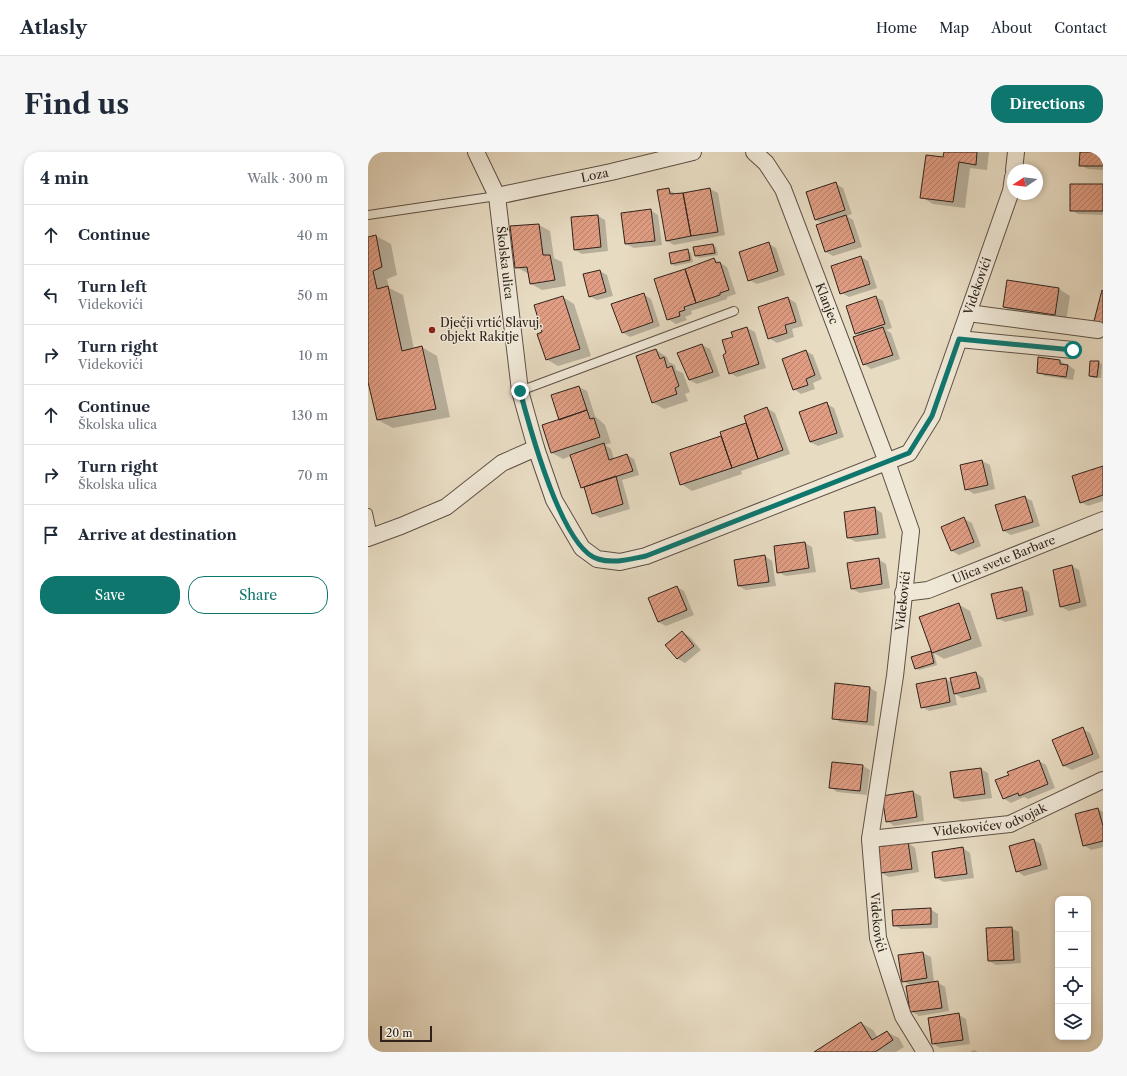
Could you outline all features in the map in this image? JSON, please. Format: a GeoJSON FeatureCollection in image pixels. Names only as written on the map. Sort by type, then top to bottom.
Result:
{"type":"FeatureCollection","features":[{"type":"Feature","properties":{"kind":"street","name":"Školska ulica"},"geometry":{"type":"LineString","coordinates":[[476,152],[497,196],[520,391],[536,448],[554,500],[582,548],[597,559],[620,562],[646,556],[887,462]]}},
{"type":"Feature","properties":{"kind":"street","name":"Loza"},"geometry":{"type":"LineString","coordinates":[[497,196],[611,172],[693,152]]}},
{"type":"Feature","properties":{"kind":"street","name":"Klanjec"},"geometry":{"type":"LineString","coordinates":[[754,152],[766,163],[783,189],[887,462]]}},
{"type":"Feature","properties":{"kind":"street"},"geometry":{"type":"LineString","coordinates":[[1015,164],[1016,152]]}},
{"type":"Feature","properties":{"kind":"street","name":"Videkovići"},"geometry":{"type":"LineString","coordinates":[[925,1052],[903,1016],[878,938],[870,839],[895,676],[911,531],[887,462],[909,453],[932,416],[1008,200]]}},
{"type":"Feature","properties":{"kind":"street"},"geometry":{"type":"LineString","coordinates":[[968,313],[1098,330]]}},
{"type":"Feature","properties":{"kind":"street"},"geometry":{"type":"LineString","coordinates":[[959,339],[1073,350]]}},
{"type":"Feature","properties":{"kind":"street"},"geometry":{"type":"LineString","coordinates":[[370,537],[446,506],[469,490],[502,463],[536,448]]}},
{"type":"Feature","properties":{"kind":"street","name":"Ulica svete Barbare"},"geometry":{"type":"LineString","coordinates":[[903,593],[928,590],[1103,520]]}},
{"type":"Feature","properties":{"kind":"street","name":"Videkovićev odvojak"},"geometry":{"type":"LineString","coordinates":[[870,839],[1010,824],[1103,780]]}},
{"type":"Feature","properties":{"kind":"lane"},"geometry":{"type":"LineString","coordinates":[[368,215],[497,196]]}},
{"type":"Feature","properties":{"kind":"lane"},"geometry":{"type":"LineString","coordinates":[[520,391],[734,311]]}},
{"type":"Feature","properties":{"kind":"lane"},"geometry":{"type":"LineString","coordinates":[[368,513],[370,537]]}},
{"type":"Feature","properties":{"kind":"building"},"geometry":{"type":"Polygon","coordinates":[[[944,152],[977,152],[976,165],[959,162],[953,202],[920,198],[926,155],[943,157],[944,152]]]}},
{"type":"Feature","properties":{"kind":"building"},"geometry":{"type":"Polygon","coordinates":[[[1080,152],[1103,152],[1103,166],[1079,166],[1080,152]]]}},
{"type":"Feature","properties":{"kind":"building"},"geometry":{"type":"Polygon","coordinates":[[[836,182],[845,210],[815,220],[806,192],[836,182]]]}},
{"type":"Feature","properties":{"kind":"building"},"geometry":{"type":"Polygon","coordinates":[[[1070,184],[1103,184],[1103,211],[1070,211],[1070,184]]]}},
{"type":"Feature","properties":{"kind":"building"},"geometry":{"type":"Polygon","coordinates":[[[669,188],[670,194],[683,193],[691,236],[666,241],[657,190],[669,188]]]}},
{"type":"Feature","properties":{"kind":"building"},"geometry":{"type":"Polygon","coordinates":[[[710,188],[718,232],[691,236],[683,193],[710,188]]]}},
{"type":"Feature","properties":{"kind":"building"},"geometry":{"type":"Polygon","coordinates":[[[651,209],[655,241],[625,244],[621,213],[651,209]]]}},
{"type":"Feature","properties":{"kind":"building"},"geometry":{"type":"Polygon","coordinates":[[[598,215],[601,247],[574,250],[571,217],[598,215]]]}},
{"type":"Feature","properties":{"kind":"building"},"geometry":{"type":"Polygon","coordinates":[[[846,215],[855,242],[825,252],[816,225],[846,215]]]}},
{"type":"Feature","properties":{"kind":"building"},"geometry":{"type":"Polygon","coordinates":[[[539,224],[543,255],[550,255],[555,280],[530,284],[527,267],[515,268],[510,226],[539,224]]]}},
{"type":"Feature","properties":{"kind":"building"},"geometry":{"type":"Polygon","coordinates":[[[376,235],[382,267],[373,271],[377,289],[388,286],[402,351],[422,346],[436,409],[377,420],[368,382],[368,237],[376,235]]]}},
{"type":"Feature","properties":{"kind":"building"},"geometry":{"type":"Polygon","coordinates":[[[769,242],[778,271],[748,281],[739,252],[769,242]]]}},
{"type":"Feature","properties":{"kind":"building"},"geometry":{"type":"Polygon","coordinates":[[[713,244],[715,253],[695,256],[693,247],[713,244]]]}},
{"type":"Feature","properties":{"kind":"building"},"geometry":{"type":"Polygon","coordinates":[[[688,249],[690,260],[671,264],[669,253],[688,249]]]}},
{"type":"Feature","properties":{"kind":"building"},"geometry":{"type":"Polygon","coordinates":[[[861,256],[870,284],[840,294],[831,266],[861,256]]]}},
{"type":"Feature","properties":{"kind":"building"},"geometry":{"type":"Polygon","coordinates":[[[714,258],[716,263],[720,262],[729,290],[720,293],[720,295],[696,303],[685,269],[714,258]]]}},
{"type":"Feature","properties":{"kind":"building"},"geometry":{"type":"Polygon","coordinates":[[[685,269],[696,303],[684,307],[685,310],[679,312],[680,316],[667,320],[654,279],[685,269]]]}},
{"type":"Feature","properties":{"kind":"building"},"geometry":{"type":"Polygon","coordinates":[[[600,270],[606,292],[589,297],[583,274],[600,270]]]}},
{"type":"Feature","properties":{"kind":"building"},"geometry":{"type":"Polygon","coordinates":[[[1007,280],[1059,288],[1055,315],[1003,307],[1007,280]]]}},
{"type":"Feature","properties":{"kind":"building"},"geometry":{"type":"Polygon","coordinates":[[[1102,290],[1103,291],[1103,328],[1093,325],[1102,290]]]}},
{"type":"Feature","properties":{"kind":"building"},"geometry":{"type":"Polygon","coordinates":[[[644,293],[653,322],[622,333],[611,304],[644,293]]]}},
{"type":"Feature","properties":{"kind":"building"},"geometry":{"type":"Polygon","coordinates":[[[563,296],[580,349],[546,360],[537,334],[542,332],[534,305],[563,296]]]}},
{"type":"Feature","properties":{"kind":"building"},"geometry":{"type":"Polygon","coordinates":[[[876,296],[885,324],[855,334],[846,306],[876,296]]]}},
{"type":"Feature","properties":{"kind":"building"},"geometry":{"type":"Polygon","coordinates":[[[788,297],[796,322],[785,325],[787,333],[768,339],[758,307],[788,297]]]}},
{"type":"Feature","properties":{"kind":"building"},"geometry":{"type":"Polygon","coordinates":[[[747,327],[759,364],[729,374],[723,355],[726,353],[722,340],[733,337],[731,332],[747,327]]]}},
{"type":"Feature","properties":{"kind":"building"},"geometry":{"type":"Polygon","coordinates":[[[883,327],[893,355],[863,365],[853,337],[883,327]]]}},
{"type":"Feature","properties":{"kind":"building"},"geometry":{"type":"Polygon","coordinates":[[[702,344],[713,372],[689,380],[677,353],[702,344]]]}},
{"type":"Feature","properties":{"kind":"building"},"geometry":{"type":"Polygon","coordinates":[[[656,349],[660,359],[664,357],[667,368],[672,366],[679,386],[675,388],[677,394],[652,403],[636,356],[656,349]]]}},
{"type":"Feature","properties":{"kind":"building"},"geometry":{"type":"Polygon","coordinates":[[[806,350],[815,375],[806,379],[808,385],[793,390],[782,359],[806,350]]]}},
{"type":"Feature","properties":{"kind":"building"},"geometry":{"type":"Polygon","coordinates":[[[1038,357],[1060,360],[1060,364],[1068,365],[1066,377],[1037,373],[1038,357]]]}},
{"type":"Feature","properties":{"kind":"building"},"geometry":{"type":"Polygon","coordinates":[[[1090,361],[1099,361],[1097,377],[1089,376],[1090,361]]]}},
{"type":"Feature","properties":{"kind":"building"},"geometry":{"type":"Polygon","coordinates":[[[579,386],[587,410],[559,420],[551,395],[579,386]]]}},
{"type":"Feature","properties":{"kind":"building"},"geometry":{"type":"Polygon","coordinates":[[[827,402],[837,433],[810,442],[799,412],[827,402]]]}},
{"type":"Feature","properties":{"kind":"building"},"geometry":{"type":"Polygon","coordinates":[[[767,407],[783,450],[758,459],[744,416],[767,407]]]}},
{"type":"Feature","properties":{"kind":"building"},"geometry":{"type":"Polygon","coordinates":[[[587,410],[590,419],[594,418],[600,437],[551,453],[542,425],[587,410]]]}},
{"type":"Feature","properties":{"kind":"building"},"geometry":{"type":"Polygon","coordinates":[[[746,423],[758,459],[732,468],[720,432],[746,423]]]}},
{"type":"Feature","properties":{"kind":"building"},"geometry":{"type":"Polygon","coordinates":[[[721,436],[732,468],[680,485],[670,453],[721,436]]]}},
{"type":"Feature","properties":{"kind":"building"},"geometry":{"type":"Polygon","coordinates":[[[604,443],[609,460],[627,454],[633,471],[581,488],[570,455],[604,443]]]}},
{"type":"Feature","properties":{"kind":"building"},"geometry":{"type":"Polygon","coordinates":[[[982,460],[988,485],[965,490],[960,465],[982,460]]]}},
{"type":"Feature","properties":{"kind":"building"},"geometry":{"type":"Polygon","coordinates":[[[1103,466],[1103,495],[1080,503],[1072,476],[1103,466]]]}},
{"type":"Feature","properties":{"kind":"building"},"geometry":{"type":"Polygon","coordinates":[[[616,476],[623,504],[592,514],[584,487],[616,476]]]}},
{"type":"Feature","properties":{"kind":"building"},"geometry":{"type":"Polygon","coordinates":[[[1025,496],[1033,522],[1003,531],[995,505],[1025,496]]]}},
{"type":"Feature","properties":{"kind":"building"},"geometry":{"type":"Polygon","coordinates":[[[875,507],[878,534],[847,538],[844,512],[875,507]]]}},
{"type":"Feature","properties":{"kind":"building"},"geometry":{"type":"Polygon","coordinates":[[[964,517],[974,542],[951,551],[941,527],[964,517]]]}},
{"type":"Feature","properties":{"kind":"building"},"geometry":{"type":"Polygon","coordinates":[[[805,542],[809,568],[777,573],[774,546],[805,542]]]}},
{"type":"Feature","properties":{"kind":"building"},"geometry":{"type":"Polygon","coordinates":[[[765,555],[769,582],[738,586],[734,560],[765,555]]]}},
{"type":"Feature","properties":{"kind":"building"},"geometry":{"type":"Polygon","coordinates":[[[879,558],[882,584],[851,589],[847,563],[879,558]]]}},
{"type":"Feature","properties":{"kind":"building"},"geometry":{"type":"Polygon","coordinates":[[[1072,565],[1080,602],[1060,607],[1053,570],[1072,565]]]}},
{"type":"Feature","properties":{"kind":"building"},"geometry":{"type":"Polygon","coordinates":[[[677,586],[687,610],[658,622],[648,598],[677,586]]]}},
{"type":"Feature","properties":{"kind":"building"},"geometry":{"type":"Polygon","coordinates":[[[1022,587],[1027,611],[997,619],[991,594],[1022,587]]]}},
{"type":"Feature","properties":{"kind":"building"},"geometry":{"type":"Polygon","coordinates":[[[959,603],[971,639],[932,653],[919,617],[959,603]]]}},
{"type":"Feature","properties":{"kind":"building"},"geometry":{"type":"Polygon","coordinates":[[[682,631],[694,646],[677,659],[665,645],[682,631]]]}},
{"type":"Feature","properties":{"kind":"building"},"geometry":{"type":"Polygon","coordinates":[[[931,651],[934,663],[915,669],[911,657],[931,651]]]}},
{"type":"Feature","properties":{"kind":"building"},"geometry":{"type":"Polygon","coordinates":[[[976,672],[980,688],[954,694],[950,678],[976,672]]]}},
{"type":"Feature","properties":{"kind":"building"},"geometry":{"type":"Polygon","coordinates":[[[946,678],[950,702],[921,708],[916,684],[946,678]]]}},
{"type":"Feature","properties":{"kind":"building"},"geometry":{"type":"Polygon","coordinates":[[[835,683],[870,687],[867,722],[832,719],[835,683]]]}},
{"type":"Feature","properties":{"kind":"building"},"geometry":{"type":"Polygon","coordinates":[[[1083,727],[1093,754],[1063,766],[1052,740],[1083,727]]]}},
{"type":"Feature","properties":{"kind":"building"},"geometry":{"type":"Polygon","coordinates":[[[1039,760],[1048,784],[1019,796],[1018,793],[1003,799],[995,780],[1009,775],[1007,772],[1039,760]]]}},
{"type":"Feature","properties":{"kind":"building"},"geometry":{"type":"Polygon","coordinates":[[[832,762],[863,765],[860,791],[829,788],[832,762]]]}},
{"type":"Feature","properties":{"kind":"building"},"geometry":{"type":"Polygon","coordinates":[[[981,768],[985,794],[954,798],[950,772],[981,768]]]}},
{"type":"Feature","properties":{"kind":"building"},"geometry":{"type":"Polygon","coordinates":[[[913,791],[917,817],[886,822],[882,796],[913,791]]]}},
{"type":"Feature","properties":{"kind":"building"},"geometry":{"type":"Polygon","coordinates":[[[1098,808],[1103,826],[1103,841],[1083,846],[1075,814],[1098,808]]]}},
{"type":"Feature","properties":{"kind":"building"},"geometry":{"type":"Polygon","coordinates":[[[1034,839],[1041,865],[1016,872],[1009,846],[1034,839]]]}},
{"type":"Feature","properties":{"kind":"building"},"geometry":{"type":"Polygon","coordinates":[[[908,842],[912,869],[880,873],[877,847],[908,842]]]}},
{"type":"Feature","properties":{"kind":"building"},"geometry":{"type":"Polygon","coordinates":[[[963,847],[967,874],[935,878],[932,852],[963,847]]]}},
{"type":"Feature","properties":{"kind":"building"},"geometry":{"type":"Polygon","coordinates":[[[931,908],[931,924],[893,926],[892,910],[931,908]]]}},
{"type":"Feature","properties":{"kind":"building"},"geometry":{"type":"Polygon","coordinates":[[[1012,927],[1014,960],[988,961],[986,928],[1012,927]]]}},
{"type":"Feature","properties":{"kind":"building"},"geometry":{"type":"Polygon","coordinates":[[[923,952],[927,978],[902,982],[898,955],[923,952]]]}},
{"type":"Feature","properties":{"kind":"building"},"geometry":{"type":"Polygon","coordinates":[[[938,981],[942,1008],[910,1012],[906,986],[938,981]]]}},
{"type":"Feature","properties":{"kind":"building"},"geometry":{"type":"Polygon","coordinates":[[[959,1013],[963,1040],[932,1044],[928,1018],[959,1013]]]}},
{"type":"Feature","properties":{"kind":"building"},"geometry":{"type":"Polygon","coordinates":[[[861,1022],[872,1040],[887,1031],[893,1040],[875,1052],[814,1052],[861,1022]]]}},
{"type":"Feature","properties":{"kind":"place","name":"Dječji vrtić Slavuj, objekt Rakitje"},"geometry":{"type":"Point","coordinates":[432,330]}},
{"type":"Feature","properties":{"kind":"route"},"geometry":{"type":"LineString","coordinates":[[520,391],[536,448],[554,500],[582,548],[597,559],[620,562],[646,556],[909,453],[932,416],[959,339],[1073,350]]}}]}
